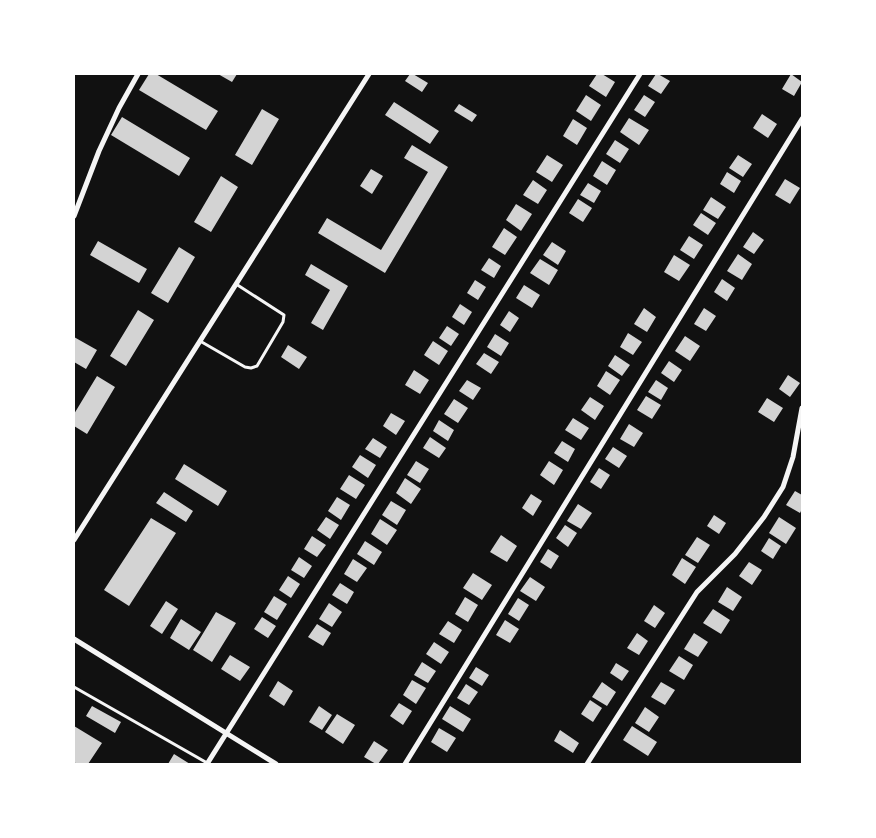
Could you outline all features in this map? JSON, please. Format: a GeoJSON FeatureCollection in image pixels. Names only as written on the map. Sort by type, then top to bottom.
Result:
{"type":"FeatureCollection","features":[{"type":"Feature","properties":{"kind":"street"},"geometry":{"type":"LineString","coordinates":[[74,216],[99,151],[119,108],[138,74]]}},
{"type":"Feature","properties":{"kind":"street"},"geometry":{"type":"LineString","coordinates":[[74,540],[369,74]]}},
{"type":"Feature","properties":{"kind":"street"},"geometry":{"type":"LineString","coordinates":[[208,764],[640,74]]}},
{"type":"Feature","properties":{"kind":"street"},"geometry":{"type":"LineString","coordinates":[[405,764],[802,119]]}},
{"type":"Feature","properties":{"kind":"street"},"geometry":{"type":"LineString","coordinates":[[587,764],[697,592],[735,554],[764,517],[783,487],[794,456],[802,408]]}},
{"type":"Feature","properties":{"kind":"street"},"geometry":{"type":"LineString","coordinates":[[74,640],[276,764]]}},
{"type":"Feature","properties":{"kind":"lane"},"geometry":{"type":"LineString","coordinates":[[200,341],[245,367],[257,366],[283,322],[284,315],[236,284]]}},
{"type":"Feature","properties":{"kind":"lane"},"geometry":{"type":"LineString","coordinates":[[74,687],[208,764]]}},
{"type":"Feature","properties":{"kind":"building"},"geometry":{"type":"Polygon","coordinates":[[[149,74],[156,74],[218,111],[206,130],[139,90],[149,74]]]}},
{"type":"Feature","properties":{"kind":"building"},"geometry":{"type":"Polygon","coordinates":[[[218,74],[237,74],[232,82],[218,74]]]}},
{"type":"Feature","properties":{"kind":"building"},"geometry":{"type":"Polygon","coordinates":[[[410,74],[428,83],[422,92],[405,81],[410,74]]]}},
{"type":"Feature","properties":{"kind":"building"},"geometry":{"type":"Polygon","coordinates":[[[597,74],[602,74],[615,82],[606,97],[589,86],[597,74]]]}},
{"type":"Feature","properties":{"kind":"building"},"geometry":{"type":"Polygon","coordinates":[[[656,74],[670,81],[661,94],[648,86],[656,74]]]}},
{"type":"Feature","properties":{"kind":"building"},"geometry":{"type":"Polygon","coordinates":[[[791,74],[802,82],[794,96],[782,89],[791,74]]]}},
{"type":"Feature","properties":{"kind":"building"},"geometry":{"type":"Polygon","coordinates":[[[586,95],[601,105],[591,121],[576,111],[586,95]]]}},
{"type":"Feature","properties":{"kind":"building"},"geometry":{"type":"Polygon","coordinates":[[[644,95],[655,102],[645,117],[634,110],[644,95]]]}},
{"type":"Feature","properties":{"kind":"building"},"geometry":{"type":"Polygon","coordinates":[[[394,102],[439,131],[430,144],[385,115],[394,102]]]}},
{"type":"Feature","properties":{"kind":"building"},"geometry":{"type":"Polygon","coordinates":[[[459,104],[477,115],[472,122],[454,111],[459,104]]]}},
{"type":"Feature","properties":{"kind":"building"},"geometry":{"type":"Polygon","coordinates":[[[262,109],[279,119],[252,165],[235,155],[262,109]]]}},
{"type":"Feature","properties":{"kind":"building"},"geometry":{"type":"Polygon","coordinates":[[[762,114],[777,124],[768,138],[753,128],[762,114]]]}},
{"type":"Feature","properties":{"kind":"building"},"geometry":{"type":"Polygon","coordinates":[[[122,117],[190,158],[179,176],[111,135],[122,117]]]}},
{"type":"Feature","properties":{"kind":"building"},"geometry":{"type":"Polygon","coordinates":[[[629,118],[649,130],[639,145],[620,132],[629,118]]]}},
{"type":"Feature","properties":{"kind":"building"},"geometry":{"type":"Polygon","coordinates":[[[573,119],[587,128],[577,145],[563,136],[573,119]]]}},
{"type":"Feature","properties":{"kind":"building"},"geometry":{"type":"Polygon","coordinates":[[[615,140],[629,149],[620,163],[606,154],[615,140]]]}},
{"type":"Feature","properties":{"kind":"building"},"geometry":{"type":"Polygon","coordinates":[[[412,145],[448,167],[385,273],[318,233],[327,218],[381,250],[428,172],[404,158],[412,145]]]}},
{"type":"Feature","properties":{"kind":"building"},"geometry":{"type":"Polygon","coordinates":[[[547,155],[563,165],[552,182],[536,172],[547,155]]]}},
{"type":"Feature","properties":{"kind":"building"},"geometry":{"type":"Polygon","coordinates":[[[738,155],[752,164],[743,177],[729,168],[738,155]]]}},
{"type":"Feature","properties":{"kind":"building"},"geometry":{"type":"Polygon","coordinates":[[[602,161],[616,170],[607,185],[593,176],[602,161]]]}},
{"type":"Feature","properties":{"kind":"building"},"geometry":{"type":"Polygon","coordinates":[[[371,169],[383,176],[372,194],[360,186],[371,169]]]}},
{"type":"Feature","properties":{"kind":"building"},"geometry":{"type":"Polygon","coordinates":[[[727,172],[741,181],[734,193],[720,184],[727,172]]]}},
{"type":"Feature","properties":{"kind":"building"},"geometry":{"type":"Polygon","coordinates":[[[221,176],[238,187],[211,232],[194,222],[221,176]]]}},
{"type":"Feature","properties":{"kind":"building"},"geometry":{"type":"Polygon","coordinates":[[[785,179],[800,188],[790,204],[775,195],[785,179]]]}},
{"type":"Feature","properties":{"kind":"building"},"geometry":{"type":"Polygon","coordinates":[[[533,180],[547,190],[538,204],[523,195],[533,180]]]}},
{"type":"Feature","properties":{"kind":"building"},"geometry":{"type":"Polygon","coordinates":[[[588,183],[601,191],[594,203],[580,195],[588,183]]]}},
{"type":"Feature","properties":{"kind":"building"},"geometry":{"type":"Polygon","coordinates":[[[711,197],[726,207],[718,219],[703,210],[711,197]]]}},
{"type":"Feature","properties":{"kind":"building"},"geometry":{"type":"Polygon","coordinates":[[[578,199],[592,208],[583,222],[569,213],[578,199]]]}},
{"type":"Feature","properties":{"kind":"building"},"geometry":{"type":"Polygon","coordinates":[[[516,204],[532,214],[521,231],[506,220],[516,204]]]}},
{"type":"Feature","properties":{"kind":"building"},"geometry":{"type":"Polygon","coordinates":[[[701,213],[716,223],[708,235],[693,225],[701,213]]]}},
{"type":"Feature","properties":{"kind":"building"},"geometry":{"type":"Polygon","coordinates":[[[504,228],[517,237],[505,255],[492,247],[504,228]]]}},
{"type":"Feature","properties":{"kind":"building"},"geometry":{"type":"Polygon","coordinates":[[[753,232],[764,240],[754,254],[743,247],[753,232]]]}},
{"type":"Feature","properties":{"kind":"building"},"geometry":{"type":"Polygon","coordinates":[[[689,236],[703,245],[694,259],[680,250],[689,236]]]}},
{"type":"Feature","properties":{"kind":"building"},"geometry":{"type":"Polygon","coordinates":[[[98,241],[147,269],[139,283],[90,255],[98,241]]]}},
{"type":"Feature","properties":{"kind":"building"},"geometry":{"type":"Polygon","coordinates":[[[552,242],[566,251],[558,265],[543,255],[552,242]]]}},
{"type":"Feature","properties":{"kind":"building"},"geometry":{"type":"Polygon","coordinates":[[[179,247],[195,257],[168,303],[151,293],[179,247]]]}},
{"type":"Feature","properties":{"kind":"building"},"geometry":{"type":"Polygon","coordinates":[[[738,254],[752,264],[742,280],[727,271],[738,254]]]}},
{"type":"Feature","properties":{"kind":"building"},"geometry":{"type":"Polygon","coordinates":[[[674,255],[690,265],[679,281],[664,272],[674,255]]]}},
{"type":"Feature","properties":{"kind":"building"},"geometry":{"type":"Polygon","coordinates":[[[489,258],[501,266],[494,278],[481,270],[489,258]]]}},
{"type":"Feature","properties":{"kind":"building"},"geometry":{"type":"Polygon","coordinates":[[[540,259],[558,270],[549,285],[530,273],[540,259]]]}},
{"type":"Feature","properties":{"kind":"building"},"geometry":{"type":"Polygon","coordinates":[[[311,264],[348,286],[323,330],[311,323],[330,290],[305,275],[311,264]]]}},
{"type":"Feature","properties":{"kind":"building"},"geometry":{"type":"Polygon","coordinates":[[[722,279],[735,288],[727,301],[714,292],[722,279]]]}},
{"type":"Feature","properties":{"kind":"building"},"geometry":{"type":"Polygon","coordinates":[[[475,280],[486,287],[478,300],[467,293],[475,280]]]}},
{"type":"Feature","properties":{"kind":"building"},"geometry":{"type":"Polygon","coordinates":[[[524,285],[540,295],[532,308],[516,298],[524,285]]]}},
{"type":"Feature","properties":{"kind":"building"},"geometry":{"type":"Polygon","coordinates":[[[460,304],[472,312],[464,325],[452,317],[460,304]]]}},
{"type":"Feature","properties":{"kind":"building"},"geometry":{"type":"Polygon","coordinates":[[[644,308],[656,317],[647,332],[634,324],[644,308]]]}},
{"type":"Feature","properties":{"kind":"building"},"geometry":{"type":"Polygon","coordinates":[[[704,308],[716,316],[706,331],[694,324],[704,308]]]}},
{"type":"Feature","properties":{"kind":"building"},"geometry":{"type":"Polygon","coordinates":[[[138,310],[154,320],[126,366],[110,356],[138,310]]]}},
{"type":"Feature","properties":{"kind":"building"},"geometry":{"type":"Polygon","coordinates":[[[509,311],[519,318],[510,332],[500,325],[509,311]]]}},
{"type":"Feature","properties":{"kind":"building"},"geometry":{"type":"Polygon","coordinates":[[[447,326],[459,334],[451,346],[439,338],[447,326]]]}},
{"type":"Feature","properties":{"kind":"building"},"geometry":{"type":"Polygon","coordinates":[[[628,333],[642,342],[633,355],[620,347],[628,333]]]}},
{"type":"Feature","properties":{"kind":"building"},"geometry":{"type":"Polygon","coordinates":[[[495,334],[509,343],[501,356],[487,347],[495,334]]]}},
{"type":"Feature","properties":{"kind":"building"},"geometry":{"type":"Polygon","coordinates":[[[685,336],[700,346],[690,361],[675,351],[685,336]]]}},
{"type":"Feature","properties":{"kind":"building"},"geometry":{"type":"Polygon","coordinates":[[[74,337],[97,350],[86,369],[74,362],[74,337]]]}},
{"type":"Feature","properties":{"kind":"building"},"geometry":{"type":"Polygon","coordinates":[[[433,341],[448,351],[439,365],[424,355],[433,341]]]}},
{"type":"Feature","properties":{"kind":"building"},"geometry":{"type":"Polygon","coordinates":[[[288,345],[307,357],[299,369],[281,357],[288,345]]]}},
{"type":"Feature","properties":{"kind":"building"},"geometry":{"type":"Polygon","coordinates":[[[484,353],[499,362],[491,374],[476,364],[484,353]]]}},
{"type":"Feature","properties":{"kind":"building"},"geometry":{"type":"Polygon","coordinates":[[[615,355],[630,365],[622,376],[608,366],[615,355]]]}},
{"type":"Feature","properties":{"kind":"building"},"geometry":{"type":"Polygon","coordinates":[[[669,361],[682,370],[674,382],[661,373],[669,361]]]}},
{"type":"Feature","properties":{"kind":"building"},"geometry":{"type":"Polygon","coordinates":[[[414,370],[429,380],[420,394],[405,385],[414,370]]]}},
{"type":"Feature","properties":{"kind":"building"},"geometry":{"type":"Polygon","coordinates":[[[606,371],[620,380],[610,395],[597,386],[606,371]]]}},
{"type":"Feature","properties":{"kind":"building"},"geometry":{"type":"Polygon","coordinates":[[[788,375],[800,383],[790,397],[779,389],[788,375]]]}},
{"type":"Feature","properties":{"kind":"building"},"geometry":{"type":"Polygon","coordinates":[[[97,376],[115,387],[87,434],[74,426],[74,414],[97,376]]]}},
{"type":"Feature","properties":{"kind":"building"},"geometry":{"type":"Polygon","coordinates":[[[467,380],[481,388],[473,400],[459,391],[467,380]]]}},
{"type":"Feature","properties":{"kind":"building"},"geometry":{"type":"Polygon","coordinates":[[[656,380],[668,388],[661,400],[648,392],[656,380]]]}},
{"type":"Feature","properties":{"kind":"building"},"geometry":{"type":"Polygon","coordinates":[[[646,396],[661,405],[652,419],[637,410],[646,396]]]}},
{"type":"Feature","properties":{"kind":"building"},"geometry":{"type":"Polygon","coordinates":[[[590,397],[604,406],[595,420],[581,410],[590,397]]]}},
{"type":"Feature","properties":{"kind":"building"},"geometry":{"type":"Polygon","coordinates":[[[767,398],[783,408],[774,422],[758,412],[767,398]]]}},
{"type":"Feature","properties":{"kind":"building"},"geometry":{"type":"Polygon","coordinates":[[[454,399],[468,408],[458,423],[444,414],[454,399]]]}},
{"type":"Feature","properties":{"kind":"building"},"geometry":{"type":"Polygon","coordinates":[[[391,413],[405,421],[396,435],[383,426],[391,413]]]}},
{"type":"Feature","properties":{"kind":"building"},"geometry":{"type":"Polygon","coordinates":[[[573,418],[589,428],[581,440],[565,430],[573,418]]]}},
{"type":"Feature","properties":{"kind":"building"},"geometry":{"type":"Polygon","coordinates":[[[439,420],[454,430],[448,441],[433,431],[439,420]]]}},
{"type":"Feature","properties":{"kind":"building"},"geometry":{"type":"Polygon","coordinates":[[[629,424],[643,433],[634,447],[620,439],[629,424]]]}},
{"type":"Feature","properties":{"kind":"building"},"geometry":{"type":"Polygon","coordinates":[[[430,437],[446,448],[439,458],[423,448],[430,437]]]}},
{"type":"Feature","properties":{"kind":"building"},"geometry":{"type":"Polygon","coordinates":[[[373,438],[387,447],[380,458],[365,449],[373,438]]]}},
{"type":"Feature","properties":{"kind":"building"},"geometry":{"type":"Polygon","coordinates":[[[562,441],[575,449],[568,462],[554,453],[562,441]]]}},
{"type":"Feature","properties":{"kind":"building"},"geometry":{"type":"Polygon","coordinates":[[[613,447],[627,456],[619,468],[605,459],[613,447]]]}},
{"type":"Feature","properties":{"kind":"building"},"geometry":{"type":"Polygon","coordinates":[[[360,455],[376,465],[368,478],[352,467],[360,455]]]}},
{"type":"Feature","properties":{"kind":"building"},"geometry":{"type":"Polygon","coordinates":[[[416,461],[429,469],[420,483],[407,475],[416,461]]]}},
{"type":"Feature","properties":{"kind":"building"},"geometry":{"type":"Polygon","coordinates":[[[549,461],[563,470],[554,485],[540,475],[549,461]]]}},
{"type":"Feature","properties":{"kind":"building"},"geometry":{"type":"Polygon","coordinates":[[[184,464],[227,491],[218,506],[175,479],[184,464]]]}},
{"type":"Feature","properties":{"kind":"building"},"geometry":{"type":"Polygon","coordinates":[[[599,468],[610,475],[601,489],[590,482],[599,468]]]}},
{"type":"Feature","properties":{"kind":"building"},"geometry":{"type":"Polygon","coordinates":[[[349,475],[365,485],[356,499],[340,489],[349,475]]]}},
{"type":"Feature","properties":{"kind":"building"},"geometry":{"type":"Polygon","coordinates":[[[405,478],[421,489],[411,504],[396,493],[405,478]]]}},
{"type":"Feature","properties":{"kind":"building"},"geometry":{"type":"Polygon","coordinates":[[[795,491],[802,495],[802,509],[800,513],[786,505],[795,491]]]}},
{"type":"Feature","properties":{"kind":"building"},"geometry":{"type":"Polygon","coordinates":[[[164,492],[193,511],[186,522],[156,503],[164,492]]]}},
{"type":"Feature","properties":{"kind":"building"},"geometry":{"type":"Polygon","coordinates":[[[531,494],[542,501],[533,516],[522,508],[531,494]]]}},
{"type":"Feature","properties":{"kind":"building"},"geometry":{"type":"Polygon","coordinates":[[[337,497],[350,505],[341,520],[328,511],[337,497]]]}},
{"type":"Feature","properties":{"kind":"building"},"geometry":{"type":"Polygon","coordinates":[[[391,501],[406,510],[397,525],[382,515],[391,501]]]}},
{"type":"Feature","properties":{"kind":"building"},"geometry":{"type":"Polygon","coordinates":[[[578,504],[592,513],[581,529],[567,521],[578,504]]]}},
{"type":"Feature","properties":{"kind":"building"},"geometry":{"type":"Polygon","coordinates":[[[714,515],[726,523],[719,534],[707,526],[714,515]]]}},
{"type":"Feature","properties":{"kind":"building"},"geometry":{"type":"Polygon","coordinates":[[[326,517],[339,525],[330,539],[317,530],[326,517]]]}},
{"type":"Feature","properties":{"kind":"building"},"geometry":{"type":"Polygon","coordinates":[[[779,517],[796,528],[786,544],[769,533],[779,517]]]}},
{"type":"Feature","properties":{"kind":"building"},"geometry":{"type":"Polygon","coordinates":[[[151,518],[176,533],[129,606],[104,590],[151,518]]]}},
{"type":"Feature","properties":{"kind":"building"},"geometry":{"type":"Polygon","coordinates":[[[380,519],[397,530],[387,545],[371,534],[380,519]]]}},
{"type":"Feature","properties":{"kind":"building"},"geometry":{"type":"Polygon","coordinates":[[[565,525],[577,533],[568,547],[556,538],[565,525]]]}},
{"type":"Feature","properties":{"kind":"building"},"geometry":{"type":"Polygon","coordinates":[[[501,535],[517,546],[507,562],[490,552],[501,535]]]}},
{"type":"Feature","properties":{"kind":"building"},"geometry":{"type":"Polygon","coordinates":[[[312,536],[326,545],[317,557],[304,549],[312,536]]]}},
{"type":"Feature","properties":{"kind":"building"},"geometry":{"type":"Polygon","coordinates":[[[697,537],[710,545],[698,563],[685,555],[697,537]]]}},
{"type":"Feature","properties":{"kind":"building"},"geometry":{"type":"Polygon","coordinates":[[[769,538],[781,546],[773,559],[761,551],[769,538]]]}},
{"type":"Feature","properties":{"kind":"building"},"geometry":{"type":"Polygon","coordinates":[[[365,541],[382,552],[374,565],[357,554],[365,541]]]}},
{"type":"Feature","properties":{"kind":"building"},"geometry":{"type":"Polygon","coordinates":[[[548,549],[559,556],[551,569],[540,562],[548,549]]]}},
{"type":"Feature","properties":{"kind":"building"},"geometry":{"type":"Polygon","coordinates":[[[299,557],[312,566],[304,578],[291,570],[299,557]]]}},
{"type":"Feature","properties":{"kind":"building"},"geometry":{"type":"Polygon","coordinates":[[[682,558],[696,567],[685,584],[672,575],[682,558]]]}},
{"type":"Feature","properties":{"kind":"building"},"geometry":{"type":"Polygon","coordinates":[[[353,559],[367,568],[357,582],[344,574],[353,559]]]}},
{"type":"Feature","properties":{"kind":"building"},"geometry":{"type":"Polygon","coordinates":[[[749,562],[762,570],[752,585],[739,576],[749,562]]]}},
{"type":"Feature","properties":{"kind":"building"},"geometry":{"type":"Polygon","coordinates":[[[473,573],[492,585],[482,600],[463,588],[473,573]]]}},
{"type":"Feature","properties":{"kind":"building"},"geometry":{"type":"Polygon","coordinates":[[[288,576],[300,584],[291,598],[279,590],[288,576]]]}},
{"type":"Feature","properties":{"kind":"building"},"geometry":{"type":"Polygon","coordinates":[[[530,577],[545,587],[536,601],[520,591],[530,577]]]}},
{"type":"Feature","properties":{"kind":"building"},"geometry":{"type":"Polygon","coordinates":[[[340,583],[354,592],[347,604],[332,595],[340,583]]]}},
{"type":"Feature","properties":{"kind":"building"},"geometry":{"type":"Polygon","coordinates":[[[727,587],[742,597],[733,611],[718,602],[727,587]]]}},
{"type":"Feature","properties":{"kind":"building"},"geometry":{"type":"Polygon","coordinates":[[[274,596],[287,604],[277,620],[264,612],[274,596]]]}},
{"type":"Feature","properties":{"kind":"building"},"geometry":{"type":"Polygon","coordinates":[[[465,597],[478,605],[468,622],[455,614],[465,597]]]}},
{"type":"Feature","properties":{"kind":"building"},"geometry":{"type":"Polygon","coordinates":[[[518,598],[529,605],[519,621],[508,614],[518,598]]]}},
{"type":"Feature","properties":{"kind":"building"},"geometry":{"type":"Polygon","coordinates":[[[166,601],[178,609],[162,634],[150,626],[166,601]]]}},
{"type":"Feature","properties":{"kind":"building"},"geometry":{"type":"Polygon","coordinates":[[[329,603],[342,612],[332,627],[319,619],[329,603]]]}},
{"type":"Feature","properties":{"kind":"building"},"geometry":{"type":"Polygon","coordinates":[[[654,605],[665,613],[655,628],[644,621],[654,605]]]}},
{"type":"Feature","properties":{"kind":"building"},"geometry":{"type":"Polygon","coordinates":[[[713,609],[730,620],[721,634],[703,623],[713,609]]]}},
{"type":"Feature","properties":{"kind":"building"},"geometry":{"type":"Polygon","coordinates":[[[216,612],[236,623],[212,662],[193,650],[216,612]]]}},
{"type":"Feature","properties":{"kind":"building"},"geometry":{"type":"Polygon","coordinates":[[[262,617],[276,626],[268,638],[254,629],[262,617]]]}},
{"type":"Feature","properties":{"kind":"building"},"geometry":{"type":"Polygon","coordinates":[[[181,619],[201,632],[189,650],[170,638],[181,619]]]}},
{"type":"Feature","properties":{"kind":"building"},"geometry":{"type":"Polygon","coordinates":[[[505,620],[519,629],[510,643],[496,635],[505,620]]]}},
{"type":"Feature","properties":{"kind":"building"},"geometry":{"type":"Polygon","coordinates":[[[448,621],[462,630],[454,643],[439,634],[448,621]]]}},
{"type":"Feature","properties":{"kind":"building"},"geometry":{"type":"Polygon","coordinates":[[[317,624],[331,633],[323,646],[308,637],[317,624]]]}},
{"type":"Feature","properties":{"kind":"building"},"geometry":{"type":"Polygon","coordinates":[[[637,633],[648,641],[639,655],[627,648],[637,633]]]}},
{"type":"Feature","properties":{"kind":"building"},"geometry":{"type":"Polygon","coordinates":[[[694,633],[708,642],[698,657],[684,649],[694,633]]]}},
{"type":"Feature","properties":{"kind":"building"},"geometry":{"type":"Polygon","coordinates":[[[434,642],[449,652],[441,664],[426,654],[434,642]]]}},
{"type":"Feature","properties":{"kind":"building"},"geometry":{"type":"Polygon","coordinates":[[[230,655],[250,667],[240,681],[221,669],[230,655]]]}},
{"type":"Feature","properties":{"kind":"building"},"geometry":{"type":"Polygon","coordinates":[[[679,656],[693,665],[684,680],[669,671],[679,656]]]}},
{"type":"Feature","properties":{"kind":"building"},"geometry":{"type":"Polygon","coordinates":[[[422,662],[436,671],[428,683],[414,675],[422,662]]]}},
{"type":"Feature","properties":{"kind":"building"},"geometry":{"type":"Polygon","coordinates":[[[616,663],[629,671],[622,681],[610,673],[616,663]]]}},
{"type":"Feature","properties":{"kind":"building"},"geometry":{"type":"Polygon","coordinates":[[[476,667],[489,675],[482,686],[469,678],[476,667]]]}},
{"type":"Feature","properties":{"kind":"building"},"geometry":{"type":"Polygon","coordinates":[[[412,680],[426,688],[416,704],[403,695],[412,680]]]}},
{"type":"Feature","properties":{"kind":"building"},"geometry":{"type":"Polygon","coordinates":[[[278,681],[293,691],[284,706],[269,696],[278,681]]]}},
{"type":"Feature","properties":{"kind":"building"},"geometry":{"type":"Polygon","coordinates":[[[602,682],[616,692],[607,706],[592,697],[602,682]]]}},
{"type":"Feature","properties":{"kind":"building"},"geometry":{"type":"Polygon","coordinates":[[[661,682],[675,690],[665,705],[651,697],[661,682]]]}},
{"type":"Feature","properties":{"kind":"building"},"geometry":{"type":"Polygon","coordinates":[[[466,684],[478,692],[469,705],[457,698],[466,684]]]}},
{"type":"Feature","properties":{"kind":"building"},"geometry":{"type":"Polygon","coordinates":[[[590,700],[602,708],[593,722],[581,714],[590,700]]]}},
{"type":"Feature","properties":{"kind":"building"},"geometry":{"type":"Polygon","coordinates":[[[399,703],[412,711],[403,725],[390,716],[399,703]]]}},
{"type":"Feature","properties":{"kind":"building"},"geometry":{"type":"Polygon","coordinates":[[[92,706],[121,722],[115,733],[86,716],[92,706]]]}},
{"type":"Feature","properties":{"kind":"building"},"geometry":{"type":"Polygon","coordinates":[[[319,706],[332,715],[322,730],[309,722],[319,706]]]}},
{"type":"Feature","properties":{"kind":"building"},"geometry":{"type":"Polygon","coordinates":[[[450,706],[471,719],[463,732],[442,719],[450,706]]]}},
{"type":"Feature","properties":{"kind":"building"},"geometry":{"type":"Polygon","coordinates":[[[645,707],[659,717],[649,732],[635,723],[645,707]]]}},
{"type":"Feature","properties":{"kind":"building"},"geometry":{"type":"Polygon","coordinates":[[[337,714],[355,725],[343,744],[325,732],[337,714]]]}},
{"type":"Feature","properties":{"kind":"building"},"geometry":{"type":"Polygon","coordinates":[[[74,726],[102,743],[88,764],[77,764],[74,762],[74,726]]]}},
{"type":"Feature","properties":{"kind":"building"},"geometry":{"type":"Polygon","coordinates":[[[632,726],[657,742],[648,756],[623,740],[632,726]]]}},
{"type":"Feature","properties":{"kind":"building"},"geometry":{"type":"Polygon","coordinates":[[[439,728],[456,738],[447,752],[431,742],[439,728]]]}},
{"type":"Feature","properties":{"kind":"building"},"geometry":{"type":"Polygon","coordinates":[[[560,730],[579,743],[573,753],[554,741],[560,730]]]}},
{"type":"Feature","properties":{"kind":"building"},"geometry":{"type":"Polygon","coordinates":[[[374,741],[388,750],[378,764],[364,757],[374,741]]]}},
{"type":"Feature","properties":{"kind":"building"},"geometry":{"type":"Polygon","coordinates":[[[174,754],[190,764],[168,764],[174,754]]]}}]}
